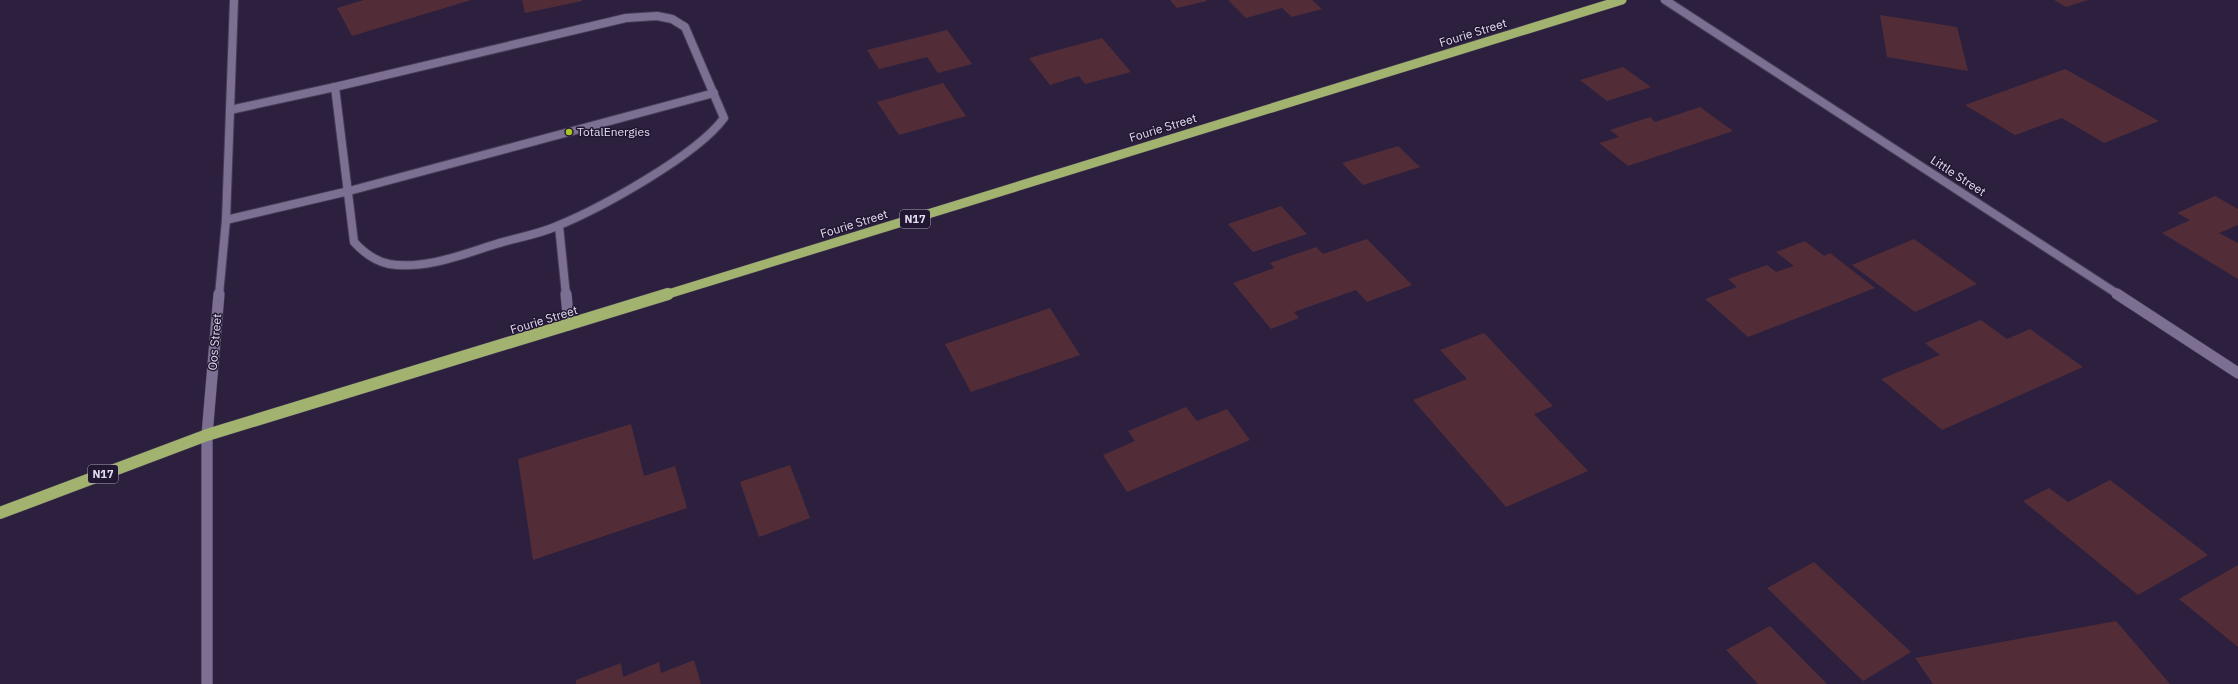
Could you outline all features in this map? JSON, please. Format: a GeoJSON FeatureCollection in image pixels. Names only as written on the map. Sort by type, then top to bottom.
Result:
{"type":"FeatureCollection","features":[{"type":"Feature","properties":{"kind":"highway","name":"Fourie Street"},"geometry":{"type":"LineString","coordinates":[[207,435],[569,325],[1622,0]]}},
{"type":"Feature","properties":{"kind":"highway","name":"N17"},"geometry":{"type":"LineString","coordinates":[[0,513],[207,435]]}},
{"type":"Feature","properties":{"kind":"street","name":"Oos Street"},"geometry":{"type":"LineString","coordinates":[[207,684],[207,435],[226,220],[234,0]]}},
{"type":"Feature","properties":{"kind":"street","name":"Little Street"},"geometry":{"type":"LineString","coordinates":[[1665,0],[2238,373]]}},
{"type":"Feature","properties":{"kind":"street"},"geometry":{"type":"LineString","coordinates":[[230,110],[335,87],[626,18],[645,16],[672,18],[685,27],[724,118],[716,130],[661,171],[559,226],[426,263],[402,265],[384,263],[372,259],[354,242],[349,191],[335,87]]}},
{"type":"Feature","properties":{"kind":"street"},"geometry":{"type":"LineString","coordinates":[[226,220],[349,191],[714,94]]}},
{"type":"Feature","properties":{"kind":"street"},"geometry":{"type":"LineString","coordinates":[[559,226],[569,325]]}},
{"type":"Feature","properties":{"kind":"building"},"geometry":{"type":"Polygon","coordinates":[[[364,0],[471,0],[352,36],[337,8],[364,0]]]}},
{"type":"Feature","properties":{"kind":"building"},"geometry":{"type":"Polygon","coordinates":[[[522,0],[582,0],[582,1],[525,13],[522,0]]]}},
{"type":"Feature","properties":{"kind":"building"},"geometry":{"type":"Polygon","coordinates":[[[1170,0],[1206,0],[1207,1],[1177,8],[1170,0]]]}},
{"type":"Feature","properties":{"kind":"building"},"geometry":{"type":"Polygon","coordinates":[[[1228,0],[1312,0],[1322,9],[1292,17],[1282,8],[1246,18],[1228,0]]]}},
{"type":"Feature","properties":{"kind":"building"},"geometry":{"type":"Polygon","coordinates":[[[2054,0],[2088,0],[2066,7],[2054,0]]]}},
{"type":"Feature","properties":{"kind":"building"},"geometry":{"type":"Polygon","coordinates":[[[1880,15],[1957,27],[1968,71],[1887,57],[1880,15]]]}},
{"type":"Feature","properties":{"kind":"building"},"geometry":{"type":"Polygon","coordinates":[[[947,30],[972,64],[938,73],[927,57],[879,69],[867,50],[947,30]]]}},
{"type":"Feature","properties":{"kind":"building"},"geometry":{"type":"Polygon","coordinates":[[[1102,38],[1131,72],[1085,84],[1079,76],[1050,85],[1029,58],[1102,38]]]}},
{"type":"Feature","properties":{"kind":"building"},"geometry":{"type":"Polygon","coordinates":[[[1623,67],[1651,87],[1607,101],[1580,80],[1623,67]]]}},
{"type":"Feature","properties":{"kind":"building"},"geometry":{"type":"Polygon","coordinates":[[[2065,69],[2159,121],[2104,143],[2062,118],[2015,135],[1965,105],[2065,69]]]}},
{"type":"Feature","properties":{"kind":"building"},"geometry":{"type":"Polygon","coordinates":[[[943,83],[966,116],[899,135],[877,102],[943,83]]]}},
{"type":"Feature","properties":{"kind":"building"},"geometry":{"type":"Polygon","coordinates":[[[1700,107],[1733,131],[1628,166],[1599,143],[1619,137],[1610,130],[1650,117],[1655,122],[1700,107]]]}},
{"type":"Feature","properties":{"kind":"building"},"geometry":{"type":"Polygon","coordinates":[[[1398,146],[1420,167],[1363,185],[1342,163],[1398,146]]]}},
{"type":"Feature","properties":{"kind":"building"},"geometry":{"type":"Polygon","coordinates":[[[2215,196],[2238,209],[2238,225],[2219,233],[2238,243],[2238,279],[2162,233],[2190,220],[2177,213],[2215,196]]]}},
{"type":"Feature","properties":{"kind":"building"},"geometry":{"type":"Polygon","coordinates":[[[1281,206],[1307,234],[1253,252],[1228,224],[1281,206]]]}},
{"type":"Feature","properties":{"kind":"building"},"geometry":{"type":"Polygon","coordinates":[[[1367,239],[1412,285],[1367,302],[1356,290],[1294,312],[1299,318],[1271,329],[1233,283],[1274,268],[1270,263],[1316,247],[1323,254],[1367,239]]]}},
{"type":"Feature","properties":{"kind":"building"},"geometry":{"type":"Polygon","coordinates":[[[1914,239],[1977,284],[1915,312],[1852,265],[1914,239]]]}},
{"type":"Feature","properties":{"kind":"building"},"geometry":{"type":"Polygon","coordinates":[[[1805,241],[1824,256],[1830,253],[1875,288],[1748,337],[1705,299],[1737,287],[1728,279],[1767,265],[1776,272],[1794,266],[1776,252],[1805,241]]]}},
{"type":"Feature","properties":{"kind":"building"},"geometry":{"type":"Polygon","coordinates":[[[1050,308],[1080,355],[971,392],[945,344],[1050,308]]]}},
{"type":"Feature","properties":{"kind":"building"},"geometry":{"type":"Polygon","coordinates":[[[1981,320],[2007,339],[2030,329],[2083,367],[1942,430],[1881,379],[1940,355],[1925,343],[1981,320]]]}},
{"type":"Feature","properties":{"kind":"building"},"geometry":{"type":"Polygon","coordinates":[[[1484,333],[1553,406],[1534,414],[1588,471],[1506,507],[1413,400],[1467,379],[1440,350],[1484,333]]]}},
{"type":"Feature","properties":{"kind":"building"},"geometry":{"type":"Polygon","coordinates":[[[1186,407],[1197,421],[1227,409],[1250,440],[1127,492],[1103,455],[1135,441],[1128,431],[1186,407]]]}},
{"type":"Feature","properties":{"kind":"building"},"geometry":{"type":"Polygon","coordinates":[[[631,424],[644,476],[675,466],[687,508],[533,560],[518,459],[631,424]]]}},
{"type":"Feature","properties":{"kind":"building"},"geometry":{"type":"Polygon","coordinates":[[[790,465],[810,518],[759,537],[740,482],[790,465]]]}},
{"type":"Feature","properties":{"kind":"building"},"geometry":{"type":"Polygon","coordinates":[[[2110,480],[2208,555],[2138,595],[2023,501],[2049,488],[2068,502],[2110,480]]]}},
{"type":"Feature","properties":{"kind":"building"},"geometry":{"type":"Polygon","coordinates":[[[1814,562],[1911,652],[1863,681],[1767,588],[1814,562]]]}},
{"type":"Feature","properties":{"kind":"building"},"geometry":{"type":"Polygon","coordinates":[[[2238,565],[2238,647],[2179,599],[2238,565]]]}},
{"type":"Feature","properties":{"kind":"building"},"geometry":{"type":"Polygon","coordinates":[[[2116,621],[2170,684],[1933,684],[1915,658],[2116,621]]]}},
{"type":"Feature","properties":{"kind":"building"},"geometry":{"type":"Polygon","coordinates":[[[1770,626],[1827,684],[1758,684],[1726,650],[1770,626]]]}},
{"type":"Feature","properties":{"kind":"building"},"geometry":{"type":"Polygon","coordinates":[[[694,660],[701,684],[576,684],[576,680],[621,663],[623,677],[659,662],[661,673],[694,660]]]}},
{"type":"Feature","properties":{"kind":"place","name":"TotalEnergies"},"geometry":{"type":"Point","coordinates":[569,132]}}]}
